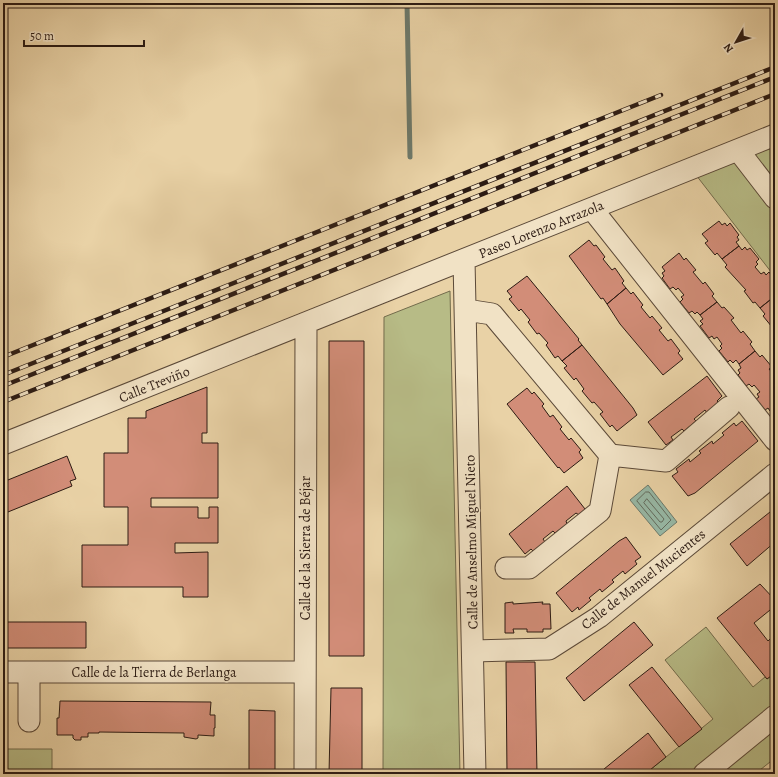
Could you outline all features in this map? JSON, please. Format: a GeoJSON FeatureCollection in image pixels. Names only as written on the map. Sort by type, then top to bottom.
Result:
{"type":"FeatureCollection","features":[{"type":"Feature","properties":{"kind":"street","name":"Paseo Lorenzo Arrazola"},"geometry":{"type":"LineString","coordinates":[[306,323],[775,135]]}},
{"type":"Feature","properties":{"kind":"street"},"geometry":{"type":"LineString","coordinates":[[738,150],[775,198]]}},
{"type":"Feature","properties":{"kind":"street"},"geometry":{"type":"LineString","coordinates":[[592,209],[775,440]]}},
{"type":"Feature","properties":{"kind":"street","name":"Calle de Anselmo Miguel Nieto"},"geometry":{"type":"LineString","coordinates":[[464,260],[475,774]]}},
{"type":"Feature","properties":{"kind":"street"},"geometry":{"type":"LineString","coordinates":[[466,310],[492,314],[610,456],[666,461],[729,407]]}},
{"type":"Feature","properties":{"kind":"street","name":"Calle Treviño"},"geometry":{"type":"LineString","coordinates":[[3,444],[306,323]]}},
{"type":"Feature","properties":{"kind":"street","name":"Calle de la Sierra de Béjar"},"geometry":{"type":"LineString","coordinates":[[305,774],[304,672],[306,323]]}},
{"type":"Feature","properties":{"kind":"street"},"geometry":{"type":"LineString","coordinates":[[506,568],[528,568],[600,510],[610,456]]}},
{"type":"Feature","properties":{"kind":"street","name":"Calle de Manuel Mucientes"},"geometry":{"type":"LineString","coordinates":[[473,651],[549,649],[599,617],[775,474]]}},
{"type":"Feature","properties":{"kind":"street","name":"Calle de la Tierra de Berlanga"},"geometry":{"type":"LineString","coordinates":[[3,672],[304,672]]}},
{"type":"Feature","properties":{"kind":"street"},"geometry":{"type":"LineString","coordinates":[[29,672],[29,721]]}},
{"type":"Feature","properties":{"kind":"street"},"geometry":{"type":"LineString","coordinates":[[704,774],[775,716]]}},
{"type":"Feature","properties":{"kind":"green space"},"geometry":{"type":"Polygon","coordinates":[[[775,145],[775,277],[696,175],[775,145]]]}},
{"type":"Feature","properties":{"kind":"green space"},"geometry":{"type":"Polygon","coordinates":[[[450,291],[460,774],[383,774],[384,317],[450,291]]]}},
{"type":"Feature","properties":{"kind":"green space"},"geometry":{"type":"Polygon","coordinates":[[[706,627],[753,687],[765,677],[767,679],[775,673],[775,758],[755,774],[645,774],[713,719],[665,660],[706,627]]]}},
{"type":"Feature","properties":{"kind":"green space"},"geometry":{"type":"Polygon","coordinates":[[[3,749],[52,749],[52,774],[3,774],[3,749]]]}},
{"type":"Feature","properties":{"kind":"water"},"geometry":{"type":"Polygon","coordinates":[[[648,485],[677,522],[660,536],[630,500],[648,485]]]}},
{"type":"Feature","properties":{"kind":"building"},"geometry":{"type":"Polygon","coordinates":[[[719,221],[722,225],[725,223],[727,226],[730,223],[739,235],[737,237],[739,240],[736,242],[739,246],[722,259],[717,253],[715,255],[705,243],[708,241],[702,234],[719,221]]]}},
{"type":"Feature","properties":{"kind":"building"},"geometry":{"type":"Polygon","coordinates":[[[589,240],[594,246],[596,245],[605,257],[603,259],[612,270],[615,268],[624,281],[622,283],[626,288],[607,304],[603,298],[601,299],[569,256],[589,240]]]}},
{"type":"Feature","properties":{"kind":"building"},"geometry":{"type":"Polygon","coordinates":[[[739,246],[742,250],[745,247],[747,250],[750,248],[759,259],[756,262],[758,264],[755,267],[761,274],[764,272],[766,275],[769,272],[775,280],[775,296],[760,308],[755,302],[753,303],[744,291],[746,290],[725,267],[727,265],[722,259],[739,246]]]}},
{"type":"Feature","properties":{"kind":"building"},"geometry":{"type":"Polygon","coordinates":[[[679,253],[684,260],[686,258],[696,270],[693,272],[703,284],[705,282],[714,294],[712,296],[717,302],[700,315],[697,312],[695,314],[692,311],[689,313],[680,302],[683,299],[681,297],[684,295],[678,288],[676,290],[673,287],[670,289],[662,278],[664,276],[662,273],[665,271],[662,267],[679,253]]]}},
{"type":"Feature","properties":{"kind":"building"},"geometry":{"type":"Polygon","coordinates":[[[527,276],[579,339],[578,340],[582,345],[562,361],[558,356],[555,358],[546,345],[548,343],[539,333],[537,334],[528,322],[530,320],[521,309],[519,311],[509,299],[512,297],[507,291],[527,276]]]}},
{"type":"Feature","properties":{"kind":"building"},"geometry":{"type":"Polygon","coordinates":[[[626,288],[631,294],[633,292],[643,305],[641,307],[650,318],[652,316],[662,328],[659,330],[668,341],[671,339],[680,351],[678,353],[683,359],[663,375],[620,324],[607,304],[626,288]]]}},
{"type":"Feature","properties":{"kind":"building"},"geometry":{"type":"Polygon","coordinates":[[[775,296],[775,327],[772,327],[763,316],[765,314],[760,308],[775,296]]]}},
{"type":"Feature","properties":{"kind":"building"},"geometry":{"type":"Polygon","coordinates":[[[717,302],[734,318],[731,320],[741,333],[743,331],[752,342],[750,344],[755,351],[739,364],[736,360],[733,363],[730,360],[728,362],[719,351],[722,348],[720,346],[722,344],[717,337],[714,339],[712,336],[709,338],[700,326],[703,324],[700,321],[703,319],[700,315],[717,302]]]}},
{"type":"Feature","properties":{"kind":"building"},"geometry":{"type":"Polygon","coordinates":[[[329,341],[364,341],[364,656],[329,656],[329,341]]]}},
{"type":"Feature","properties":{"kind":"building"},"geometry":{"type":"Polygon","coordinates":[[[582,345],[637,415],[617,431],[612,425],[610,427],[600,414],[603,412],[594,402],[592,403],[582,391],[584,389],[576,378],[574,380],[564,368],[567,366],[562,361],[582,345]]]}},
{"type":"Feature","properties":{"kind":"building"},"geometry":{"type":"Polygon","coordinates":[[[755,351],[760,357],[762,355],[772,367],[769,369],[775,376],[775,411],[773,409],[770,411],[768,408],[765,410],[756,399],[759,397],[757,394],[760,392],[754,385],[752,387],[749,384],[746,386],[738,375],[740,373],[738,370],[741,368],[739,364],[755,351]]]}},
{"type":"Feature","properties":{"kind":"building"},"geometry":{"type":"Polygon","coordinates":[[[707,376],[722,396],[717,401],[719,403],[707,413],[705,410],[694,419],[696,421],[684,431],[682,429],[671,437],[673,440],[666,445],[648,422],[707,376]]]}},
{"type":"Feature","properties":{"kind":"building"},"geometry":{"type":"Polygon","coordinates":[[[207,387],[207,433],[202,433],[202,443],[218,443],[218,498],[151,498],[151,507],[198,507],[198,518],[209,518],[209,507],[218,507],[218,543],[175,543],[175,553],[208,552],[208,597],[183,597],[183,587],[82,587],[82,545],[128,545],[128,507],[104,507],[104,453],[128,453],[128,418],[146,418],[146,411],[207,387]]]}},
{"type":"Feature","properties":{"kind":"building"},"geometry":{"type":"Polygon","coordinates":[[[527,388],[532,394],[534,392],[544,404],[542,406],[550,417],[553,415],[562,427],[560,429],[569,440],[571,438],[581,450],[579,452],[583,458],[564,473],[559,467],[558,468],[507,404],[527,388]]]}},
{"type":"Feature","properties":{"kind":"building"},"geometry":{"type":"Polygon","coordinates":[[[742,421],[758,441],[695,493],[688,496],[672,476],[678,472],[676,469],[689,459],[690,462],[701,453],[699,451],[712,441],[713,444],[724,435],[722,433],[734,423],[736,426],[742,421]]]}},
{"type":"Feature","properties":{"kind":"building"},"geometry":{"type":"Polygon","coordinates":[[[67,456],[76,479],[70,481],[72,486],[3,514],[3,482],[67,456]]]}},
{"type":"Feature","properties":{"kind":"building"},"geometry":{"type":"Polygon","coordinates":[[[567,486],[585,509],[579,515],[576,513],[566,521],[567,524],[555,533],[553,531],[543,539],[545,542],[533,551],[531,549],[525,554],[509,534],[567,486]]]}},
{"type":"Feature","properties":{"kind":"building"},"geometry":{"type":"Polygon","coordinates":[[[775,508],[775,542],[747,566],[730,544],[775,508]]]}},
{"type":"Feature","properties":{"kind":"building"},"geometry":{"type":"Polygon","coordinates":[[[626,537],[641,557],[635,561],[637,564],[625,574],[623,571],[612,580],[614,582],[602,592],[600,589],[589,598],[591,600],[579,610],[578,607],[572,612],[556,593],[619,541],[626,537]]]}},
{"type":"Feature","properties":{"kind":"building"},"geometry":{"type":"Polygon","coordinates":[[[760,584],[775,600],[775,606],[754,623],[768,641],[775,634],[775,673],[767,679],[717,618],[760,584]]]}},
{"type":"Feature","properties":{"kind":"building"},"geometry":{"type":"Polygon","coordinates":[[[513,602],[513,604],[543,602],[542,604],[550,604],[551,629],[543,629],[543,632],[527,632],[527,629],[513,629],[514,633],[505,633],[505,603],[513,602]]]}},
{"type":"Feature","properties":{"kind":"building"},"geometry":{"type":"Polygon","coordinates":[[[3,622],[86,622],[86,648],[3,648],[3,622]]]}},
{"type":"Feature","properties":{"kind":"building"},"geometry":{"type":"Polygon","coordinates":[[[634,622],[653,645],[584,701],[566,678],[634,622]]]}},
{"type":"Feature","properties":{"kind":"building"},"geometry":{"type":"Polygon","coordinates":[[[506,662],[535,662],[537,774],[507,774],[506,662]]]}},
{"type":"Feature","properties":{"kind":"building"},"geometry":{"type":"Polygon","coordinates":[[[652,667],[702,729],[679,747],[629,685],[652,667]]]}},
{"type":"Feature","properties":{"kind":"building"},"geometry":{"type":"Polygon","coordinates":[[[331,688],[362,688],[362,774],[329,774],[331,688]]]}},
{"type":"Feature","properties":{"kind":"building"},"geometry":{"type":"Polygon","coordinates":[[[60,701],[211,702],[210,715],[215,715],[214,736],[198,735],[198,738],[196,739],[184,737],[184,733],[99,732],[88,733],[88,737],[81,737],[81,740],[75,740],[73,735],[57,735],[57,718],[59,718],[60,701]]]}},
{"type":"Feature","properties":{"kind":"building"},"geometry":{"type":"Polygon","coordinates":[[[249,710],[275,711],[275,774],[249,774],[249,710]]]}},
{"type":"Feature","properties":{"kind":"building"},"geometry":{"type":"Polygon","coordinates":[[[648,733],[666,757],[645,774],[598,774],[648,733]]]}},
{"type":"Feature","properties":{"kind":"waterway"},"geometry":{"type":"LineString","coordinates":[[407,3],[410,157]]}},
{"type":"Feature","properties":{"kind":"railway"},"geometry":{"type":"LineString","coordinates":[[3,375],[775,67]]}},
{"type":"Feature","properties":{"kind":"railway"},"geometry":{"type":"LineString","coordinates":[[3,386],[775,77]]}},
{"type":"Feature","properties":{"kind":"railway"},"geometry":{"type":"LineString","coordinates":[[3,402],[775,94]]}},
{"type":"Feature","properties":{"kind":"railway"},"geometry":{"type":"LineString","coordinates":[[3,357],[661,95]]}}]}
